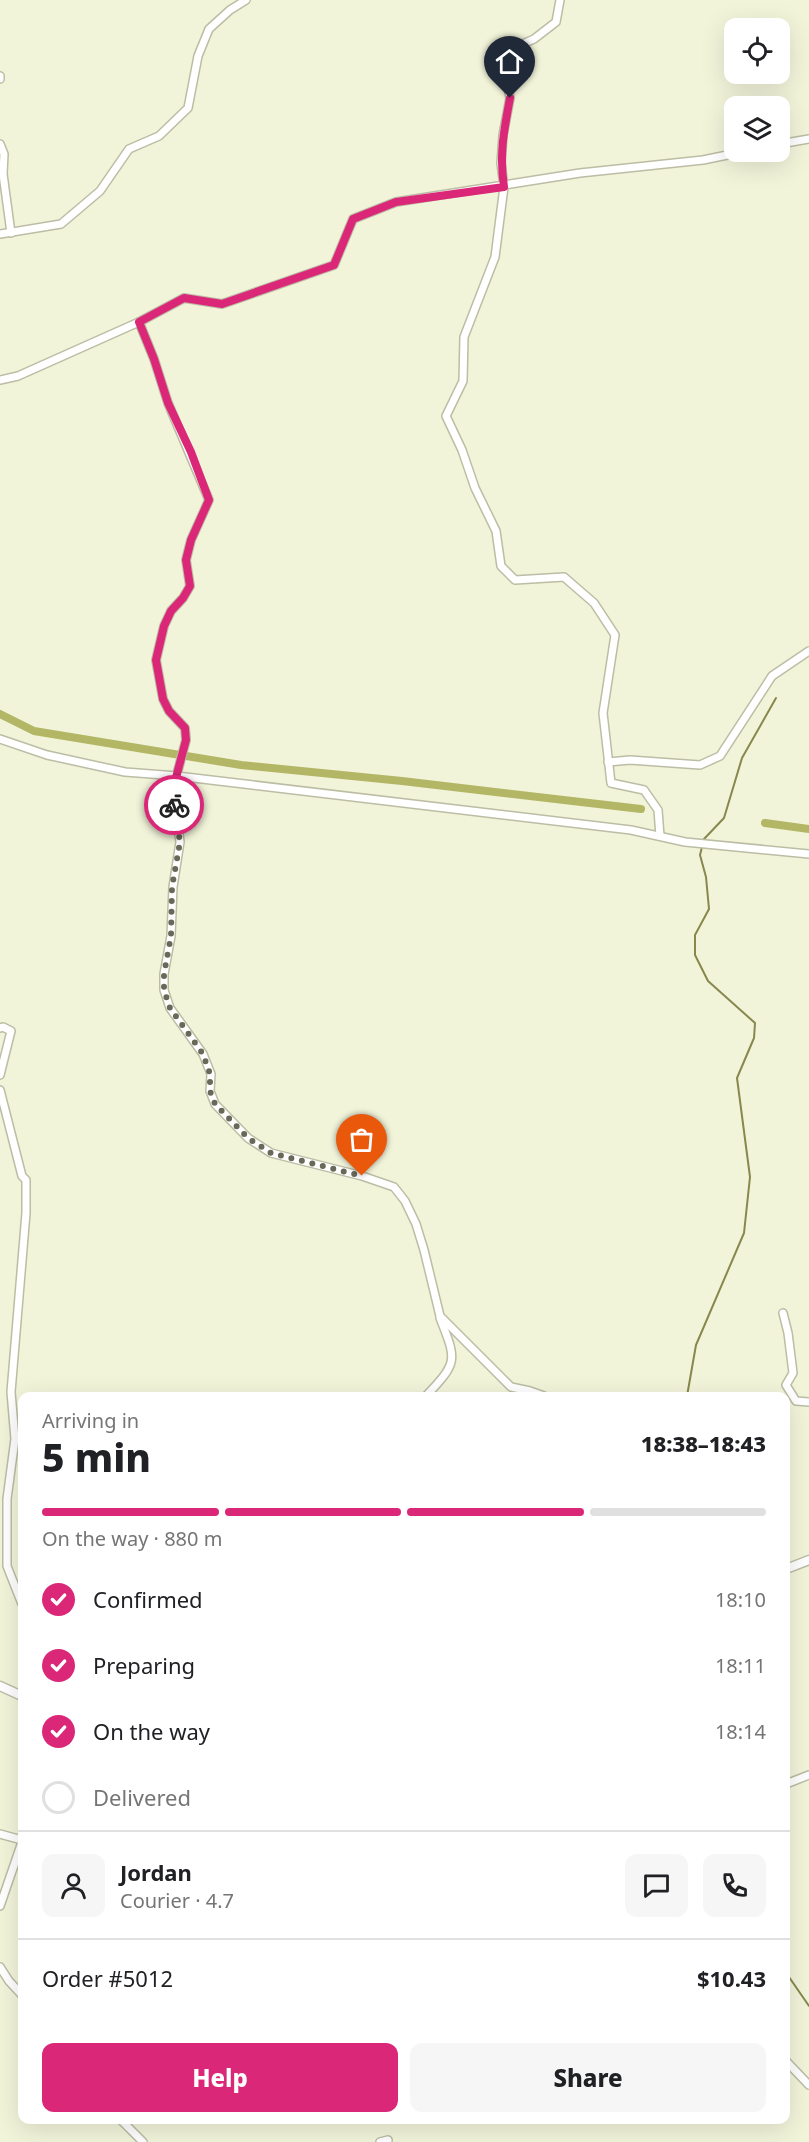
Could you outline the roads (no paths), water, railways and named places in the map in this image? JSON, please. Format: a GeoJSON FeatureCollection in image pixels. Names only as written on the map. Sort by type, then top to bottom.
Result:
{"type":"FeatureCollection","features":[{"type":"Feature","properties":{"kind":"street"},"geometry":{"type":"LineString","coordinates":[[0,234],[61,224],[100,191],[129,149],[159,136],[188,108],[198,56],[209,29],[230,10],[246,0]]}},
{"type":"Feature","properties":{"kind":"street"},"geometry":{"type":"LineString","coordinates":[[560,0],[556,22],[534,39],[509,50],[505,73],[510,98],[503,135],[501,164],[504,187],[495,257],[464,337],[463,381],[446,417],[462,450],[475,488],[496,531],[501,566],[515,580],[564,577],[594,603],[615,635],[603,713],[611,783],[644,789],[658,810],[660,836]]}},
{"type":"Feature","properties":{"kind":"street"},"geometry":{"type":"LineString","coordinates":[[790,142],[809,139]]}},
{"type":"Feature","properties":{"kind":"street"},"geometry":{"type":"LineString","coordinates":[[0,144],[4,154],[3,174],[11,233]]}},
{"type":"Feature","properties":{"kind":"street"},"geometry":{"type":"LineString","coordinates":[[0,380],[18,376],[139,322],[184,298],[222,304],[334,265],[353,219],[396,202],[504,187],[580,173],[724,156]]}},
{"type":"Feature","properties":{"kind":"street"},"geometry":{"type":"LineString","coordinates":[[139,322],[168,403],[191,452],[209,500],[191,540],[186,560],[190,586],[171,611],[164,626],[156,660],[163,699],[169,711],[185,728],[186,740],[173,789],[180,842],[172,887],[171,936],[164,974],[164,990],[170,1008],[203,1054],[210,1074],[210,1091],[215,1104],[248,1138],[271,1153],[362,1176],[394,1187],[405,1201],[416,1224],[440,1316],[453,1351],[452,1364],[430,1392]]}},
{"type":"Feature","properties":{"kind":"street"},"geometry":{"type":"LineString","coordinates":[[608,762],[630,760],[699,765],[720,756],[772,676],[809,651]]}},
{"type":"Feature","properties":{"kind":"street"},"geometry":{"type":"LineString","coordinates":[[0,739],[47,755],[125,772],[177,776],[620,828],[686,842],[809,854]]}},
{"type":"Feature","properties":{"kind":"street"},"geometry":{"type":"LineString","coordinates":[[0,1028],[11,1031],[0,1075]]}},
{"type":"Feature","properties":{"kind":"street"},"geometry":{"type":"LineString","coordinates":[[0,1090],[22,1176],[26,1180],[26,1213],[11,1392],[15,1439],[7,1498],[8,1566],[18,1593]]}},
{"type":"Feature","properties":{"kind":"street"},"geometry":{"type":"LineString","coordinates":[[783,1313],[793,1373],[786,1385],[796,1401],[809,1402]]}},
{"type":"Feature","properties":{"kind":"street"},"geometry":{"type":"LineString","coordinates":[[440,1316],[511,1387],[533,1392]]}},
{"type":"Feature","properties":{"kind":"street"},"geometry":{"type":"LineString","coordinates":[[790,1567],[809,1560]]}},
{"type":"Feature","properties":{"kind":"street"},"geometry":{"type":"LineString","coordinates":[[0,1686],[18,1694]]}},
{"type":"Feature","properties":{"kind":"street"},"geometry":{"type":"LineString","coordinates":[[790,1782],[809,1775]]}},
{"type":"Feature","properties":{"kind":"street"},"geometry":{"type":"LineString","coordinates":[[0,1834],[18,1840]]}},
{"type":"Feature","properties":{"kind":"street"},"geometry":{"type":"LineString","coordinates":[[0,1906],[18,1853]]}},
{"type":"Feature","properties":{"kind":"street"},"geometry":{"type":"LineString","coordinates":[[0,1966],[9,1982],[18,1991]]}},
{"type":"Feature","properties":{"kind":"street"},"geometry":{"type":"LineString","coordinates":[[790,2065],[809,2085]]}},
{"type":"Feature","properties":{"kind":"street"},"geometry":{"type":"LineString","coordinates":[[125,2124],[142,2142]]}},
{"type":"Feature","properties":{"kind":"street"},"geometry":{"type":"LineString","coordinates":[[380,2142],[388,2140]]}},
{"type":"Feature","properties":{"kind":"waterway"},"geometry":{"type":"LineString","coordinates":[[688,1392],[696,1345],[744,1233],[750,1177],[737,1078],[754,1038],[755,1023],[708,981],[695,955],[695,935],[709,909],[706,877],[700,855],[704,839],[724,818],[742,758],[776,698]]}},
{"type":"Feature","properties":{"kind":"waterway"},"geometry":{"type":"LineString","coordinates":[[0,714],[34,731],[241,765],[641,809]]}},
{"type":"Feature","properties":{"kind":"waterway"},"geometry":{"type":"LineString","coordinates":[[765,823],[809,829]]}},
{"type":"Feature","properties":{"kind":"waterway"},"geometry":{"type":"LineString","coordinates":[[790,1978],[809,2006]]}}]}
